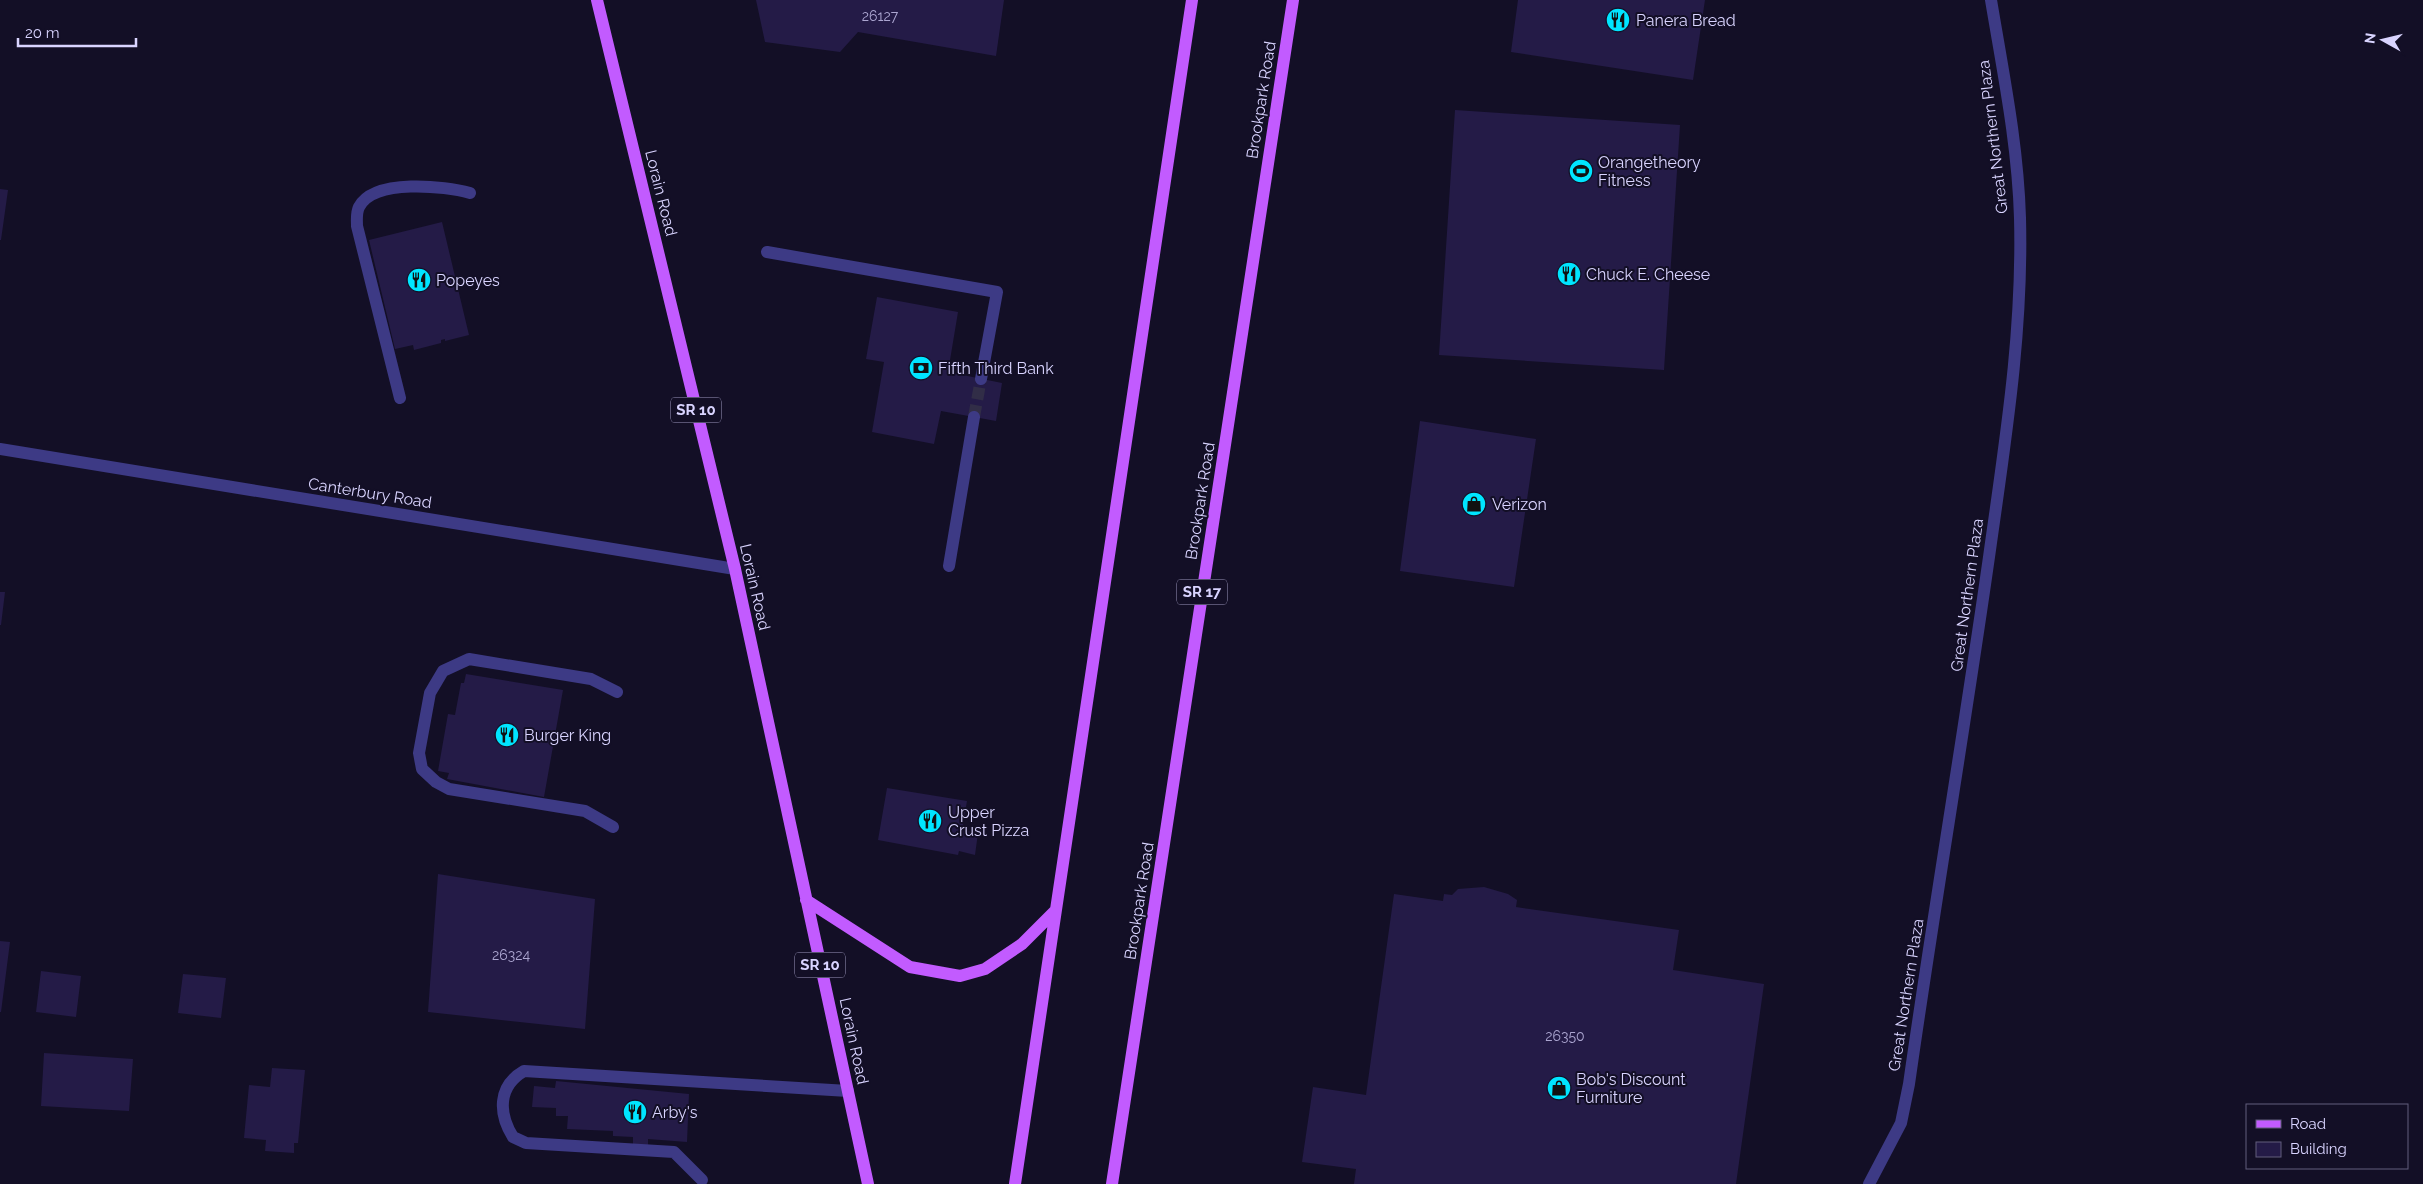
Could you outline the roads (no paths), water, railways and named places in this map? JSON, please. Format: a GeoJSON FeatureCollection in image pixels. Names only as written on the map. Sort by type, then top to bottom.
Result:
{"type":"FeatureCollection","features":[{"type":"Feature","properties":{"kind":"main road","name":"Lorain Road"},"geometry":{"type":"LineString","coordinates":[[597,0],[735,569],[868,1184]]}},
{"type":"Feature","properties":{"kind":"main road"},"geometry":{"type":"LineString","coordinates":[[1015,1184],[1192,0]]}},
{"type":"Feature","properties":{"kind":"main road","name":"Brookpark Road"},"geometry":{"type":"LineString","coordinates":[[1112,1184],[1293,0]]}},
{"type":"Feature","properties":{"kind":"main road"},"geometry":{"type":"LineString","coordinates":[[806,900],[910,967],[960,976],[985,969],[1022,944],[1056,910]]}},
{"type":"Feature","properties":{"kind":"street","name":"Great Northern Plaza"},"geometry":{"type":"LineString","coordinates":[[1869,1184],[1901,1123],[1909,1084],[1975,655],[2017,347],[2020,280],[2019,191],[2012,130],[1991,0]]}},
{"type":"Feature","properties":{"kind":"street"},"geometry":{"type":"LineString","coordinates":[[400,398],[357,226],[358,211],[364,200],[397,188],[450,187],[470,193]]}},
{"type":"Feature","properties":{"kind":"street"},"geometry":{"type":"LineString","coordinates":[[767,252],[997,292],[980,379]]}},
{"type":"Feature","properties":{"kind":"street"},"geometry":{"type":"LineString","coordinates":[[949,566],[974,417]]}},
{"type":"Feature","properties":{"kind":"street","name":"Canterbury Road"},"geometry":{"type":"LineString","coordinates":[[0,449],[735,569]]}},
{"type":"Feature","properties":{"kind":"street"},"geometry":{"type":"LineString","coordinates":[[613,827],[585,811],[449,789],[436,782],[422,769],[419,753],[430,693],[443,671],[469,659],[591,679],[618,692]]}},
{"type":"Feature","properties":{"kind":"street"},"geometry":{"type":"LineString","coordinates":[[702,1180],[674,1152],[526,1143],[513,1137],[507,1127],[503,1113],[506,1090],[511,1078],[524,1071],[848,1091]]}},
{"type":"Feature","properties":{"kind":"tunnel"},"geometry":{"type":"LineString","coordinates":[[974,417],[981,379]]}},
{"type":"Feature","properties":{"kind":"place","name":"Panera Bread"},"geometry":{"type":"Point","coordinates":[1618,20]}},
{"type":"Feature","properties":{"kind":"place","name":"Orangetheory Fitness"},"geometry":{"type":"Point","coordinates":[1581,171]}},
{"type":"Feature","properties":{"kind":"place","name":"Chuck E. Cheese"},"geometry":{"type":"Point","coordinates":[1569,274]}},
{"type":"Feature","properties":{"kind":"place","name":"Popeyes"},"geometry":{"type":"Point","coordinates":[419,280]}},
{"type":"Feature","properties":{"kind":"place","name":"Fifth Third Bank"},"geometry":{"type":"Point","coordinates":[921,368]}},
{"type":"Feature","properties":{"kind":"place","name":"Verizon"},"geometry":{"type":"Point","coordinates":[1474,504]}},
{"type":"Feature","properties":{"kind":"place","name":"Burger King"},"geometry":{"type":"Point","coordinates":[507,735]}},
{"type":"Feature","properties":{"kind":"place","name":"Upper Crust Pizza"},"geometry":{"type":"Point","coordinates":[930,821]}},
{"type":"Feature","properties":{"kind":"place","name":"Bob's Discount Furniture"},"geometry":{"type":"Point","coordinates":[1559,1088]}},
{"type":"Feature","properties":{"kind":"place","name":"Arby's"},"geometry":{"type":"Point","coordinates":[635,1112]}}]}
